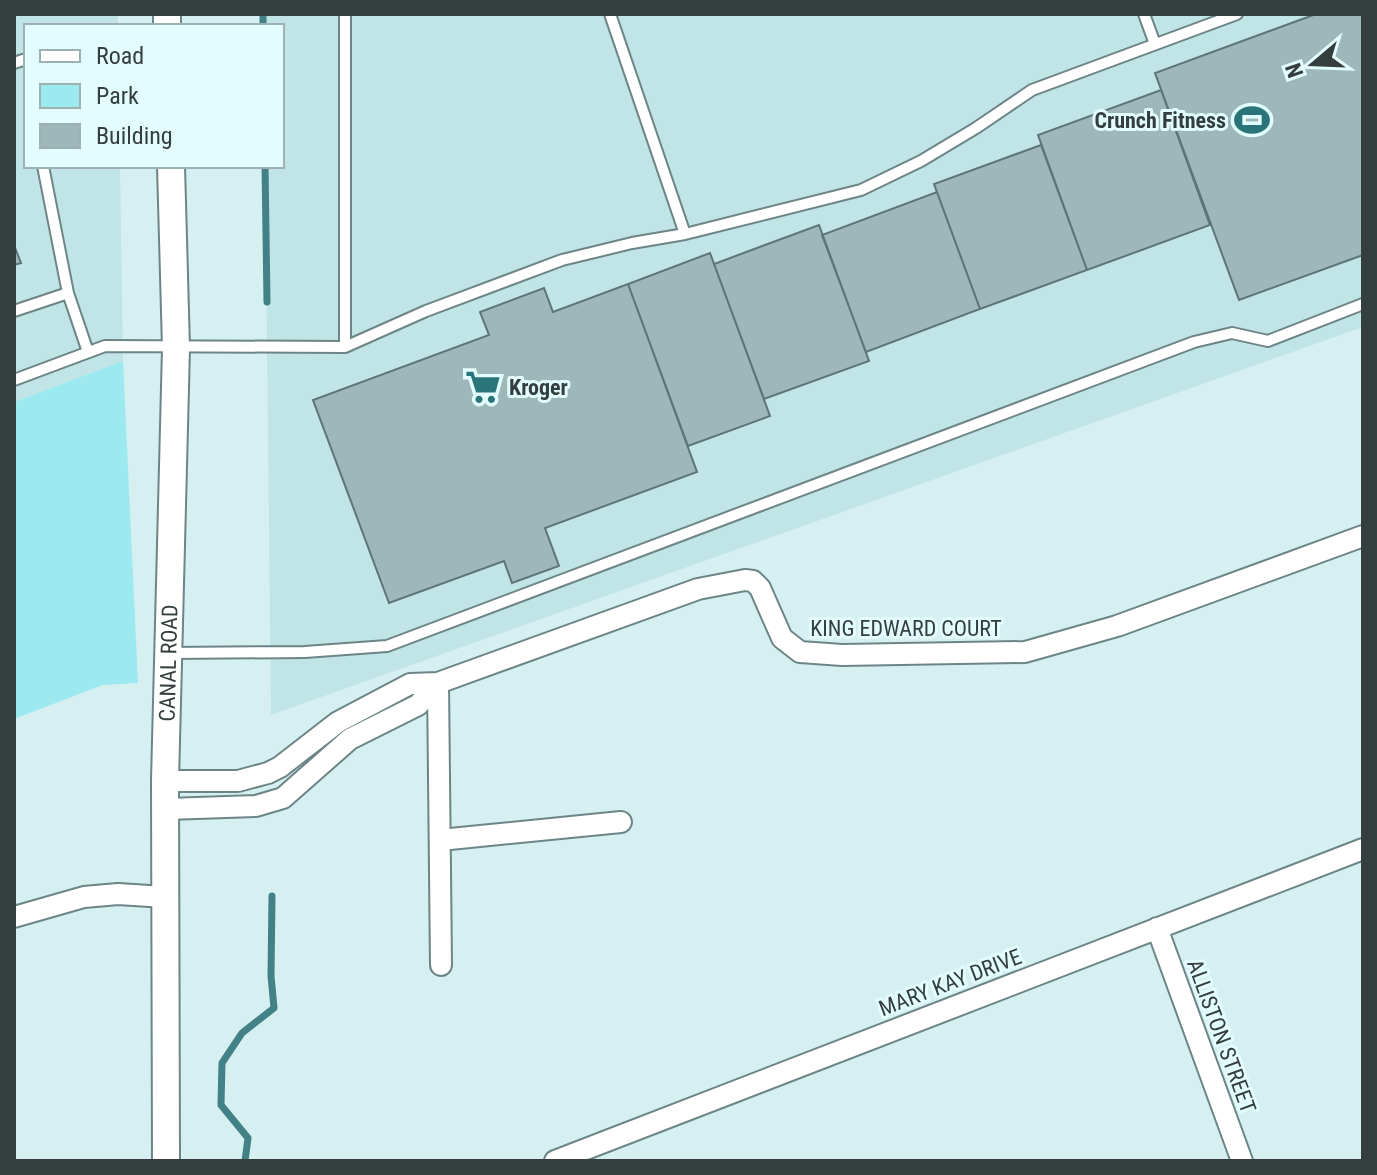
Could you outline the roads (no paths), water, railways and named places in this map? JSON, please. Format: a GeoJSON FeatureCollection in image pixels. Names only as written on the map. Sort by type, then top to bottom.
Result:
{"type":"FeatureCollection","features":[{"type":"Feature","properties":{"kind":"street","name":"CANAL ROAD"},"geometry":{"type":"LineString","coordinates":[[166,1161],[165,781],[176,348],[171,168]]}},
{"type":"Feature","properties":{"kind":"street","name":"KING EDWARD COURT"},"geometry":{"type":"LineString","coordinates":[[438,683],[698,589],[745,580],[753,581],[760,588],[782,638],[800,652],[842,655],[1025,652],[1117,626],[1363,536]]}},
{"type":"Feature","properties":{"kind":"street"},"geometry":{"type":"LineString","coordinates":[[165,781],[238,781],[268,773],[338,722],[410,684],[438,683]]}},
{"type":"Feature","properties":{"kind":"street"},"geometry":{"type":"LineString","coordinates":[[167,809],[256,806],[283,798],[350,739],[418,705],[438,683]]}},
{"type":"Feature","properties":{"kind":"street"},"geometry":{"type":"LineString","coordinates":[[438,683],[441,965]]}},
{"type":"Feature","properties":{"kind":"street"},"geometry":{"type":"LineString","coordinates":[[440,840],[621,822]]}},
{"type":"Feature","properties":{"kind":"street","name":"MARY KAY DRIVE"},"geometry":{"type":"LineString","coordinates":[[555,1161],[1363,849]]}},
{"type":"Feature","properties":{"kind":"street"},"geometry":{"type":"LineString","coordinates":[[14,917],[84,897],[118,894],[165,897]]}},
{"type":"Feature","properties":{"kind":"street","name":"ALLISTON STREET"},"geometry":{"type":"LineString","coordinates":[[1157,928],[1242,1161]]}},
{"type":"Feature","properties":{"kind":"lane"},"geometry":{"type":"LineString","coordinates":[[345,14],[345,347]]}},
{"type":"Feature","properties":{"kind":"lane"},"geometry":{"type":"LineString","coordinates":[[610,14],[685,234]]}},
{"type":"Feature","properties":{"kind":"lane"},"geometry":{"type":"LineString","coordinates":[[1144,14],[1155,44]]}},
{"type":"Feature","properties":{"kind":"lane"},"geometry":{"type":"LineString","coordinates":[[14,380],[105,346],[345,347],[426,311],[562,260],[685,234],[861,190],[921,161],[1032,90],[1237,14]]}},
{"type":"Feature","properties":{"kind":"lane"},"geometry":{"type":"LineString","coordinates":[[43,168],[45,191],[68,293],[88,352]]}},
{"type":"Feature","properties":{"kind":"lane"},"geometry":{"type":"LineString","coordinates":[[14,311],[68,293]]}},
{"type":"Feature","properties":{"kind":"lane"},"geometry":{"type":"LineString","coordinates":[[167,653],[305,652],[387,646],[1194,342],[1232,333],[1268,341],[1363,304]]}},
{"type":"Feature","properties":{"kind":"waterway"},"geometry":{"type":"LineString","coordinates":[[263,14],[263,24]]}},
{"type":"Feature","properties":{"kind":"waterway"},"geometry":{"type":"LineString","coordinates":[[265,168],[267,302]]}},
{"type":"Feature","properties":{"kind":"waterway"},"geometry":{"type":"LineString","coordinates":[[245,1161],[248,1138],[221,1105],[222,1063],[242,1033],[274,1008],[271,976],[272,896]]}},
{"type":"Feature","properties":{"kind":"place","name":"Crunch Fitness"},"geometry":{"type":"Point","coordinates":[1252,120]}},
{"type":"Feature","properties":{"kind":"place","name":"Kroger"},"geometry":{"type":"Point","coordinates":[483,387]}}]}
